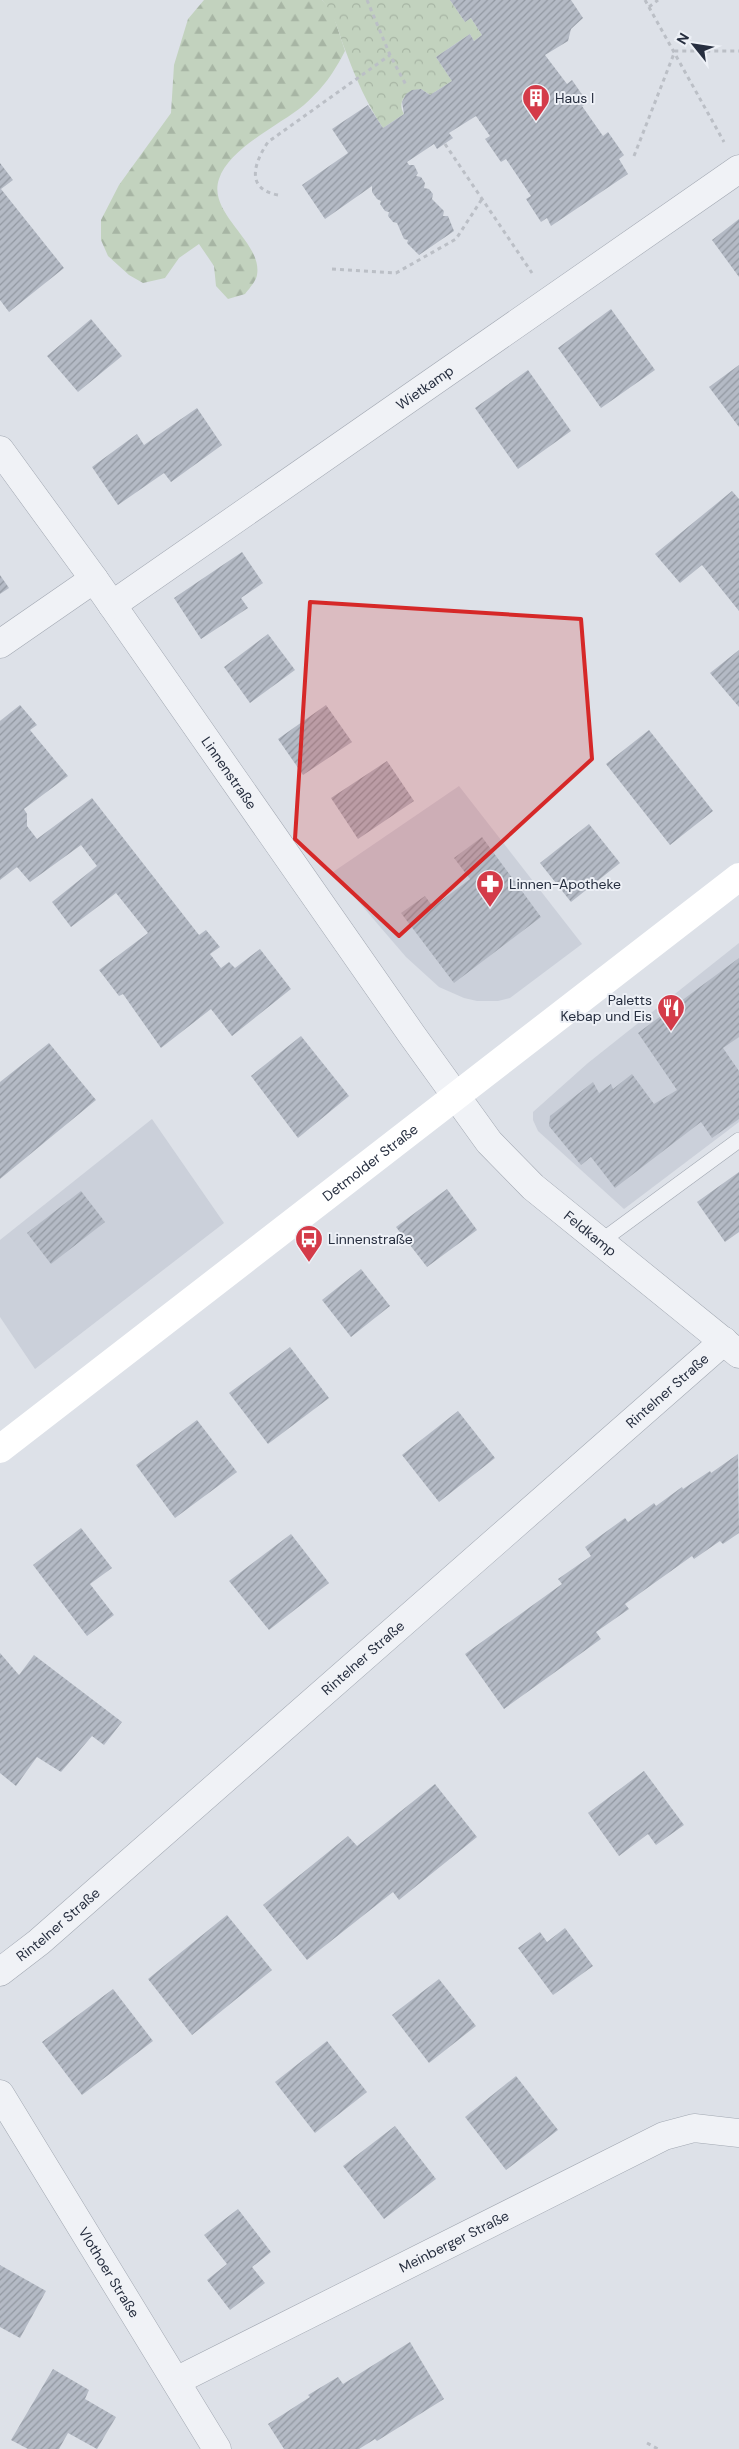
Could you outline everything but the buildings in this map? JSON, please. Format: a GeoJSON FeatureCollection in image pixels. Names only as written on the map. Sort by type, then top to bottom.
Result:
{"type":"FeatureCollection","features":[{"type":"Feature","properties":{"kind":"street","name":"Wietkamp"},"geometry":{"type":"LineString","coordinates":[[112,606],[551,300],[734,158]]}},
{"type":"Feature","properties":{"kind":"street","name":"Linnenstraße"},"geometry":{"type":"LineString","coordinates":[[0,450],[94,580],[456,1097]]}},
{"type":"Feature","properties":{"kind":"street"},"geometry":{"type":"LineString","coordinates":[[0,644],[94,580]]}},
{"type":"Feature","properties":{"kind":"street","name":"Detmolder Straße"},"geometry":{"type":"LineString","coordinates":[[0,1449],[739,877]]}},
{"type":"Feature","properties":{"kind":"street","name":"Feldkamp"},"geometry":{"type":"LineString","coordinates":[[456,1097],[478,1128],[508,1163],[533,1187],[731,1347]]}},
{"type":"Feature","properties":{"kind":"street","name":"Rintelner Straße"},"geometry":{"type":"LineString","coordinates":[[0,1972],[39,1942],[731,1347]]}},
{"type":"Feature","properties":{"kind":"street","name":"Vlothoer Straße"},"geometry":{"type":"LineString","coordinates":[[0,2094],[217,2449]]}},
{"type":"Feature","properties":{"kind":"street","name":"Meinberger Straße"},"geometry":{"type":"LineString","coordinates":[[176,2381],[664,2136],[694,2128],[739,2133]]}},
{"type":"Feature","properties":{"kind":"lane"},"geometry":{"type":"LineString","coordinates":[[600,1242],[739,1140]]}},
{"type":"Feature","properties":{"kind":"path"},"geometry":{"type":"LineString","coordinates":[[367,0],[390,55],[406,85]]}},
{"type":"Feature","properties":{"kind":"path"},"geometry":{"type":"LineString","coordinates":[[645,0],[734,158]]}},
{"type":"Feature","properties":{"kind":"path"},"geometry":{"type":"LineString","coordinates":[[649,7],[658,0]]}},
{"type":"Feature","properties":{"kind":"path"},"geometry":{"type":"LineString","coordinates":[[674,51],[739,50]]}},
{"type":"Feature","properties":{"kind":"path"},"geometry":{"type":"LineString","coordinates":[[634,156],[674,51]]}},
{"type":"Feature","properties":{"kind":"path"},"geometry":{"type":"LineString","coordinates":[[278,196],[268,194],[260,188],[255,174],[258,157],[268,142],[390,55]]}},
{"type":"Feature","properties":{"kind":"path"},"geometry":{"type":"LineString","coordinates":[[445,144],[551,300]]}},
{"type":"Feature","properties":{"kind":"path"},"geometry":{"type":"LineString","coordinates":[[332,269],[396,273],[456,239],[482,198]]}},
{"type":"Feature","properties":{"kind":"path"},"geometry":{"type":"LineString","coordinates":[[647,2443],[658,2449]]}},
{"type":"Feature","properties":{"kind":"highlighted area"},"geometry":{"type":"Polygon","coordinates":[[[310,602],[581,619],[592,759],[399,936],[295,839],[310,602]]]}},
{"type":"Feature","properties":{"kind":"shaded area"},"geometry":{"type":"Polygon","coordinates":[[[459,786],[582,944],[510,998],[498,1001],[477,1001],[464,998],[439,987],[406,957],[333,872],[459,786]]]}},
{"type":"Feature","properties":{"kind":"shaded area"},"geometry":{"type":"Polygon","coordinates":[[[739,943],[739,1122],[624,1209],[538,1131],[533,1120],[533,1112],[588,1063],[739,943]]]}},
{"type":"Feature","properties":{"kind":"shaded area"},"geometry":{"type":"Polygon","coordinates":[[[152,1119],[224,1223],[35,1369],[0,1317],[0,1240],[152,1119]]]}},
{"type":"Feature","properties":{"kind":"green space"},"geometry":{"type":"Polygon","coordinates":[[[204,0],[322,0],[332,11],[345,51],[336,67],[317,92],[294,113],[244,147],[233,157],[219,179],[217,192],[221,204],[227,216],[252,251],[257,263],[257,275],[245,294],[228,299],[216,286],[214,266],[199,244],[179,258],[165,278],[143,283],[129,275],[108,256],[101,240],[101,220],[119,185],[171,113],[174,65],[188,19],[204,0]]]}},
{"type":"Feature","properties":{"kind":"green space"},"geometry":{"type":"Polygon","coordinates":[[[322,0],[450,0],[465,22],[471,18],[482,35],[474,41],[470,34],[436,57],[452,81],[430,95],[421,89],[408,94],[401,104],[404,114],[383,128],[362,91],[334,18],[322,0]]]}},
{"type":"Feature","properties":{"kind":"place","name":"Haus I"},"geometry":{"type":"Point","coordinates":[536,122]}},
{"type":"Feature","properties":{"kind":"place","name":"Linnen-Apotheke"},"geometry":{"type":"Point","coordinates":[490,908]}},
{"type":"Feature","properties":{"kind":"place","name":"Paletts Kebap und Eis"},"geometry":{"type":"Point","coordinates":[671,1032]}},
{"type":"Feature","properties":{"kind":"place","name":"Linnenstraße"},"geometry":{"type":"Point","coordinates":[309,1263]}}]}
